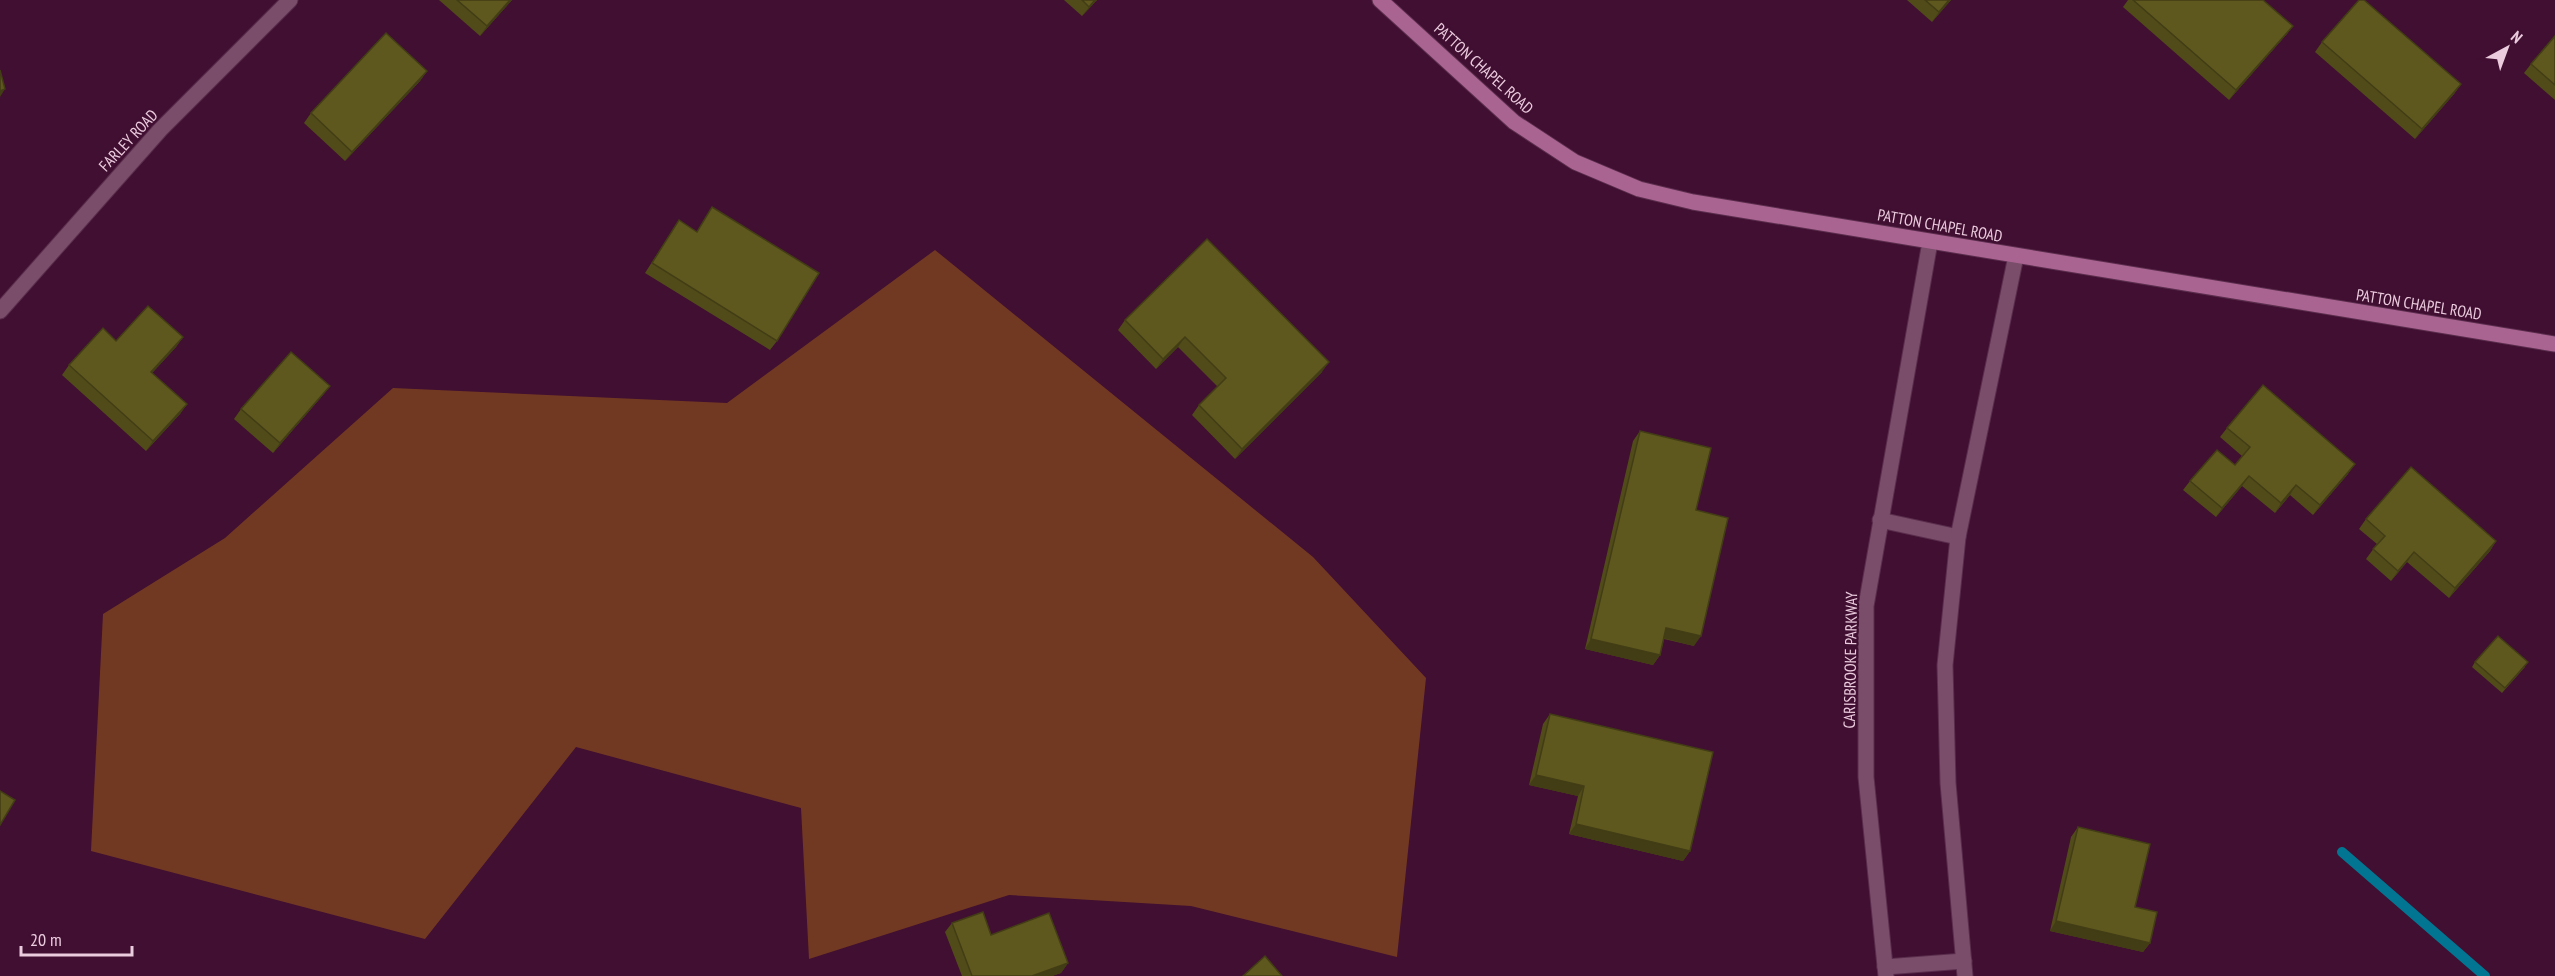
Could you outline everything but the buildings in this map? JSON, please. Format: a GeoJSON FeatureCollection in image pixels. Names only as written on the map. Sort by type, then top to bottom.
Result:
{"type":"FeatureCollection","features":[{"type":"Feature","properties":{"kind":"street","name":"FARLEY ROAD"},"geometry":{"type":"LineString","coordinates":[[0,311],[160,130],[290,0]]}},
{"type":"Feature","properties":{"kind":"street","name":"PATTON CHAPEL ROAD"},"geometry":{"type":"LineString","coordinates":[[1380,0],[1514,122],[1575,162],[1639,189],[1693,202],[2555,344]]}},
{"type":"Feature","properties":{"kind":"street","name":"CARISBROOKE PARKWAY"},"geometry":{"type":"LineString","coordinates":[[1886,971],[1866,777],[1866,606],[1930,242]]}},
{"type":"Feature","properties":{"kind":"street"},"geometry":{"type":"LineString","coordinates":[[1886,971],[1965,968],[1948,783],[1945,665],[1958,537],[2016,256]]}},
{"type":"Feature","properties":{"kind":"street"},"geometry":{"type":"LineString","coordinates":[[1880,520],[1958,537]]}},
{"type":"Feature","properties":{"kind":"shaded area"},"geometry":{"type":"Polygon","coordinates":[[[935,250],[1313,557],[1426,678],[1397,957],[1191,906],[1009,895],[809,959],[801,808],[576,747],[425,939],[91,851],[103,614],[225,538],[393,388],[727,403],[935,250]]]}},
{"type":"Feature","properties":{"kind":"waterway"},"geometry":{"type":"LineString","coordinates":[[2342,852],[2485,976]]}}]}
